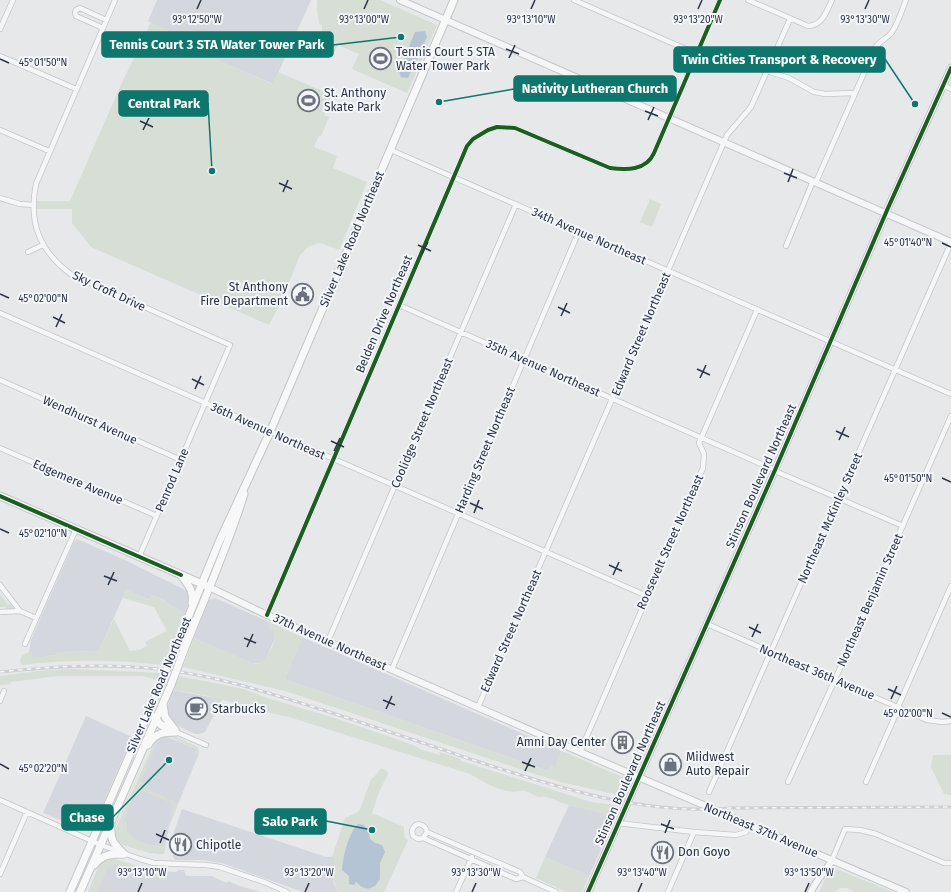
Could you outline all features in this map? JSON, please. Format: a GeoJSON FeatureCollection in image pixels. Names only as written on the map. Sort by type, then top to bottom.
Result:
{"type":"FeatureCollection","features":[{"type":"Feature","properties":{"kind":"main road","name":"Silver Lake Road Northeast"},"geometry":{"type":"LineString","coordinates":[[70,892],[152,705],[237,501],[270,432],[454,0]]}},
{"type":"Feature","properties":{"kind":"main road","name":"Silver Lake Road Northeast"},"geometry":{"type":"LineString","coordinates":[[140,757],[171,685],[209,587],[214,579],[240,508],[249,478]]}},
{"type":"Feature","properties":{"kind":"main road","name":"37th Avenue Northeast"},"geometry":{"type":"LineString","coordinates":[[0,496],[209,587]]}},
{"type":"Feature","properties":{"kind":"main road"},"geometry":{"type":"LineString","coordinates":[[181,575],[192,592],[191,611]]}},
{"type":"Feature","properties":{"kind":"main road"},"geometry":{"type":"LineString","coordinates":[[163,702],[165,716],[176,732]]}},
{"type":"Feature","properties":{"kind":"main road"},"geometry":{"type":"LineString","coordinates":[[152,705],[153,715],[161,725],[176,732]]}},
{"type":"Feature","properties":{"kind":"main road"},"geometry":{"type":"LineString","coordinates":[[80,892],[140,757],[152,738],[157,734],[176,732]]}},
{"type":"Feature","properties":{"kind":"main road"},"geometry":{"type":"LineString","coordinates":[[112,820],[110,833],[112,839],[114,844],[124,854]]}},
{"type":"Feature","properties":{"kind":"main road"},"geometry":{"type":"LineString","coordinates":[[88,873],[99,859],[104,856],[110,854],[124,854]]}},
{"type":"Feature","properties":{"kind":"street"},"geometry":{"type":"LineString","coordinates":[[0,29],[12,0]]}},
{"type":"Feature","properties":{"kind":"street","name":"Sky Croft Drive"},"geometry":{"type":"LineString","coordinates":[[115,0],[36,184],[33,205],[35,223],[43,245],[52,258],[72,275],[230,345],[205,404]]}},
{"type":"Feature","properties":{"kind":"street"},"geometry":{"type":"LineString","coordinates":[[400,0],[815,181],[951,243]]}},
{"type":"Feature","properties":{"kind":"street"},"geometry":{"type":"LineString","coordinates":[[574,0],[697,54]]}},
{"type":"Feature","properties":{"kind":"street","name":"Belden Drive Northeast"},"geometry":{"type":"LineString","coordinates":[[267,614],[467,146],[473,139],[488,130],[506,126],[524,131],[610,168],[618,169],[647,164],[652,159],[720,0]]}},
{"type":"Feature","properties":{"kind":"street"},"geometry":{"type":"LineString","coordinates":[[748,0],[756,2],[808,26],[818,23],[823,19],[832,0]]}},
{"type":"Feature","properties":{"kind":"street"},"geometry":{"type":"LineString","coordinates":[[786,246],[875,48],[877,44],[889,36],[893,31],[906,0]]}},
{"type":"Feature","properties":{"kind":"street"},"geometry":{"type":"LineString","coordinates":[[103,28],[76,16],[76,10],[80,8],[106,20]]}},
{"type":"Feature","properties":{"kind":"street","name":"Edward Street Northeast"},"geometry":{"type":"LineString","coordinates":[[478,707],[727,135],[751,107],[790,19]]}},
{"type":"Feature","properties":{"kind":"street"},"geometry":{"type":"LineString","coordinates":[[0,56],[76,90]]}},
{"type":"Feature","properties":{"kind":"street","name":"Stinson Boulevard Northeast"},"geometry":{"type":"LineString","coordinates":[[588,892],[951,68]]}},
{"type":"Feature","properties":{"kind":"street"},"geometry":{"type":"LineString","coordinates":[[767,71],[789,78],[814,92],[824,94],[855,93]]}},
{"type":"Feature","properties":{"kind":"street"},"geometry":{"type":"LineString","coordinates":[[943,85],[951,89]]}},
{"type":"Feature","properties":{"kind":"street"},"geometry":{"type":"LineString","coordinates":[[0,130],[50,151]]}},
{"type":"Feature","properties":{"kind":"street","name":"34th Avenue Northeast"},"geometry":{"type":"LineString","coordinates":[[391,150],[951,394]]}},
{"type":"Feature","properties":{"kind":"street"},"geometry":{"type":"LineString","coordinates":[[0,198],[20,204],[33,205]]}},
{"type":"Feature","properties":{"kind":"street","name":"Coolidge Street Northeast"},"geometry":{"type":"LineString","coordinates":[[328,641],[516,204]]}},
{"type":"Feature","properties":{"kind":"street","name":"Harding Street Northeast"},"geometry":{"type":"LineString","coordinates":[[392,669],[579,231]]}},
{"type":"Feature","properties":{"kind":"street","name":"Northeast McKinley Street"},"geometry":{"type":"LineString","coordinates":[[709,792],[951,243]]}},
{"type":"Feature","properties":{"kind":"street"},"geometry":{"type":"LineString","coordinates":[[28,252],[43,245]]}},
{"type":"Feature","properties":{"kind":"street","name":"35th Avenue Northeast"},"geometry":{"type":"LineString","coordinates":[[399,305],[702,437],[838,499],[903,526]]}},
{"type":"Feature","properties":{"kind":"street","name":"Roosevelt Street Northeast"},"geometry":{"type":"LineString","coordinates":[[580,752],[703,468],[704,454],[699,442],[757,310]]}},
{"type":"Feature","properties":{"kind":"street","name":"36th Avenue Northeast"},"geometry":{"type":"LineString","coordinates":[[0,313],[333,460],[647,596]]}},
{"type":"Feature","properties":{"kind":"street","name":"Wendhurst Avenue"},"geometry":{"type":"LineString","coordinates":[[0,380],[181,460]]}},
{"type":"Feature","properties":{"kind":"street","name":"Penrod Lane"},"geometry":{"type":"LineString","coordinates":[[139,557],[205,404]]}},
{"type":"Feature","properties":{"kind":"street","name":"Northeast Benjamin Street"},"geometry":{"type":"LineString","coordinates":[[788,782],[835,680],[951,416]]}},
{"type":"Feature","properties":{"kind":"street","name":"Edgemere Avenue"},"geometry":{"type":"LineString","coordinates":[[0,448],[157,516]]}},
{"type":"Feature","properties":{"kind":"street"},"geometry":{"type":"LineString","coordinates":[[25,644],[76,529]]}},
{"type":"Feature","properties":{"kind":"street"},"geometry":{"type":"LineString","coordinates":[[0,586],[20,611]]}},
{"type":"Feature","properties":{"kind":"street"},"geometry":{"type":"LineString","coordinates":[[866,782],[951,586]]}},
{"type":"Feature","properties":{"kind":"street","name":"37th Avenue Northeast"},"geometry":{"type":"LineString","coordinates":[[209,587],[328,641],[639,777]]}},
{"type":"Feature","properties":{"kind":"street"},"geometry":{"type":"LineString","coordinates":[[0,612],[20,611],[36,618]]}},
{"type":"Feature","properties":{"kind":"street","name":"Northeast 36th Avenue"},"geometry":{"type":"LineString","coordinates":[[707,624],[927,720],[943,722],[951,721]]}},
{"type":"Feature","properties":{"kind":"street"},"geometry":{"type":"LineString","coordinates":[[0,701],[4,692]]}},
{"type":"Feature","properties":{"kind":"street"},"geometry":{"type":"LineString","coordinates":[[176,732],[206,745]]}},
{"type":"Feature","properties":{"kind":"street","name":"Northeast 37th Avenue"},"geometry":{"type":"LineString","coordinates":[[639,777],[906,892]]}},
{"type":"Feature","properties":{"kind":"street"},"geometry":{"type":"LineString","coordinates":[[0,800],[124,854],[154,863],[206,864],[220,867],[264,882],[287,892]]}},
{"type":"Feature","properties":{"kind":"street"},"geometry":{"type":"LineString","coordinates":[[0,874],[27,812]]}},
{"type":"Feature","properties":{"kind":"street"},"geometry":{"type":"LineString","coordinates":[[522,877],[520,872],[427,832],[422,824],[416,824],[412,828],[412,833],[415,838],[423,838],[516,878],[522,877],[556,892]]}},
{"type":"Feature","properties":{"kind":"street"},"geometry":{"type":"LineString","coordinates":[[618,824],[694,832],[736,834],[746,832],[750,825]]}},
{"type":"Feature","properties":{"kind":"street"},"geometry":{"type":"LineString","coordinates":[[811,892],[815,882],[826,870],[832,860],[845,829],[860,830],[876,834],[944,863],[951,863]]}},
{"type":"Feature","properties":{"kind":"street"},"geometry":{"type":"LineString","coordinates":[[423,838],[427,832]]}},
{"type":"Feature","properties":{"kind":"street"},"geometry":{"type":"LineString","coordinates":[[668,892],[694,832]]}},
{"type":"Feature","properties":{"kind":"street"},"geometry":{"type":"LineString","coordinates":[[456,892],[474,852]]}},
{"type":"Feature","properties":{"kind":"shaded area"},"geometry":{"type":"Polygon","coordinates":[[[157,0],[311,0],[273,84],[194,50],[190,42],[148,21],[157,0]]]}},
{"type":"Feature","properties":{"kind":"shaded area"},"geometry":{"type":"Polygon","coordinates":[[[317,0],[380,0],[437,25],[407,93],[352,69],[359,54],[338,45],[334,53],[324,49],[328,41],[322,38],[322,25],[319,24],[317,0]]]}},
{"type":"Feature","properties":{"kind":"shaded area"},"geometry":{"type":"Polygon","coordinates":[[[151,22],[190,42],[194,50],[272,84],[278,72],[332,95],[324,115],[329,117],[321,136],[319,136],[314,147],[337,156],[333,168],[367,182],[339,250],[318,243],[308,247],[300,255],[282,300],[269,325],[91,247],[72,223],[72,209],[37,209],[37,201],[70,201],[121,85],[151,22]]]}},
{"type":"Feature","properties":{"kind":"shaded area"},"geometry":{"type":"Polygon","coordinates":[[[650,199],[661,204],[652,227],[640,222],[650,199]]]}},
{"type":"Feature","properties":{"kind":"shaded area"},"geometry":{"type":"Polygon","coordinates":[[[77,539],[125,560],[187,591],[190,597],[185,613],[164,600],[152,595],[150,600],[126,590],[99,651],[56,652],[56,655],[33,658],[29,652],[31,640],[74,542],[77,539]]]}},
{"type":"Feature","properties":{"kind":"shaded area"},"geometry":{"type":"Polygon","coordinates":[[[126,590],[149,600],[152,595],[185,613],[164,665],[94,661],[21,664],[20,660],[22,655],[29,652],[32,654],[33,658],[56,655],[56,652],[99,651],[114,619],[130,651],[139,650],[147,646],[145,642],[167,631],[154,607],[123,598],[126,590]]]}},
{"type":"Feature","properties":{"kind":"shaded area"},"geometry":{"type":"Polygon","coordinates":[[[0,594],[8,605],[11,603],[13,608],[11,610],[7,610],[6,607],[0,607],[0,594]]]}},
{"type":"Feature","properties":{"kind":"shaded area"},"geometry":{"type":"Polygon","coordinates":[[[215,598],[269,622],[269,627],[274,631],[275,638],[266,659],[263,662],[251,663],[194,638],[209,600],[215,598]]]}},
{"type":"Feature","properties":{"kind":"shaded area"},"geometry":{"type":"Polygon","coordinates":[[[269,622],[302,637],[285,679],[547,771],[551,765],[555,766],[562,751],[629,780],[630,785],[622,796],[561,782],[285,691],[183,667],[194,638],[251,663],[261,663],[268,655],[275,638],[274,632],[269,627],[269,622]]]}},
{"type":"Feature","properties":{"kind":"shaded area"},"geometry":{"type":"Polygon","coordinates":[[[302,637],[562,751],[555,767],[551,765],[548,771],[285,679],[302,637]]]}},
{"type":"Feature","properties":{"kind":"shaded area"},"geometry":{"type":"Polygon","coordinates":[[[76,669],[160,673],[157,680],[143,676],[58,676],[11,682],[11,684],[0,685],[0,676],[47,670],[76,669]]]}},
{"type":"Feature","properties":{"kind":"shaded area"},"geometry":{"type":"Polygon","coordinates":[[[179,676],[244,689],[267,698],[338,719],[413,745],[422,750],[440,755],[439,752],[459,758],[461,761],[591,802],[614,805],[619,803],[616,816],[561,803],[549,798],[538,797],[526,791],[512,792],[499,789],[470,774],[289,717],[209,696],[174,690],[179,676]]]}},
{"type":"Feature","properties":{"kind":"shaded area"},"geometry":{"type":"Polygon","coordinates":[[[172,690],[222,699],[205,732],[195,734],[174,724],[168,719],[166,711],[172,690]]]}},
{"type":"Feature","properties":{"kind":"shaded area"},"geometry":{"type":"Polygon","coordinates":[[[86,716],[132,737],[93,827],[88,831],[43,813],[86,716]]]}},
{"type":"Feature","properties":{"kind":"shaded area"},"geometry":{"type":"Polygon","coordinates":[[[169,734],[198,747],[199,753],[195,753],[196,749],[166,735],[169,734]]]}},
{"type":"Feature","properties":{"kind":"shaded area"},"geometry":{"type":"Polygon","coordinates":[[[165,736],[196,749],[195,753],[199,753],[169,826],[163,854],[150,853],[122,844],[117,841],[115,836],[156,739],[165,736]]]}},
{"type":"Feature","properties":{"kind":"shaded area"},"geometry":{"type":"Polygon","coordinates":[[[166,737],[159,740],[151,757],[154,760],[150,759],[141,781],[145,783],[148,789],[177,803],[178,805],[172,819],[170,818],[173,809],[171,803],[143,791],[139,795],[135,794],[124,821],[127,822],[127,831],[133,837],[148,844],[161,844],[164,846],[164,851],[162,854],[131,848],[119,843],[116,840],[114,833],[156,739],[166,737]]]}},
{"type":"Feature","properties":{"kind":"shaded area"},"geometry":{"type":"Polygon","coordinates":[[[154,739],[119,820],[113,832],[114,829],[154,739]]]}},
{"type":"Feature","properties":{"kind":"shaded area"},"geometry":{"type":"Polygon","coordinates":[[[933,755],[951,755],[951,795],[944,794],[931,767],[933,755]]]}},
{"type":"Feature","properties":{"kind":"shaded area"},"geometry":{"type":"Polygon","coordinates":[[[381,768],[387,771],[388,774],[379,792],[372,813],[404,827],[404,833],[406,839],[408,840],[384,892],[338,892],[333,878],[335,868],[334,858],[332,857],[345,818],[358,812],[371,779],[381,768]]]}},
{"type":"Feature","properties":{"kind":"shaded area"},"geometry":{"type":"Polygon","coordinates":[[[569,805],[616,816],[589,876],[545,857],[569,805]]]}},
{"type":"Feature","properties":{"kind":"shaded area"},"geometry":{"type":"Polygon","coordinates":[[[182,809],[326,857],[335,857],[333,882],[338,892],[303,892],[222,863],[203,860],[175,860],[173,857],[174,832],[182,809]]]}},
{"type":"Feature","properties":{"kind":"shaded area"},"geometry":{"type":"Polygon","coordinates":[[[545,857],[589,876],[582,892],[566,892],[536,878],[545,857]]]}},
{"type":"Feature","properties":{"kind":"shaded area"},"geometry":{"type":"Polygon","coordinates":[[[112,858],[147,869],[164,871],[167,879],[165,881],[161,880],[160,878],[136,874],[114,864],[112,868],[108,867],[97,892],[88,892],[103,860],[112,858]]]}},
{"type":"Feature","properties":{"kind":"shaded area"},"geometry":{"type":"Polygon","coordinates":[[[101,861],[139,867],[153,871],[176,872],[178,870],[184,870],[186,876],[211,876],[227,883],[228,881],[261,892],[88,892],[101,861]]]}},
{"type":"Feature","properties":{"kind":"shaded area"},"geometry":{"type":"Polygon","coordinates":[[[831,867],[893,892],[854,892],[847,888],[840,888],[835,892],[819,892],[831,867]]]}},
{"type":"Feature","properties":{"kind":"water"},"geometry":{"type":"Polygon","coordinates":[[[425,31],[427,37],[408,78],[401,77],[399,71],[415,32],[425,31]]]}},
{"type":"Feature","properties":{"kind":"water"},"geometry":{"type":"Polygon","coordinates":[[[358,824],[364,825],[370,839],[375,843],[382,845],[385,852],[380,863],[380,879],[375,886],[368,889],[362,887],[356,882],[354,885],[349,884],[349,876],[342,870],[345,852],[351,834],[358,824]]]}},
{"type":"Feature","properties":{"kind":"railway"},"geometry":{"type":"LineString","coordinates":[[0,672],[59,667],[118,666],[158,669],[221,680],[282,697],[534,779],[598,797],[664,808],[951,807]]}},
{"type":"Feature","properties":{"kind":"cycle path"},"geometry":{"type":"LineString","coordinates":[[267,615],[467,146],[473,139],[488,130],[497,127],[515,128],[610,168],[629,169],[641,166],[646,163],[654,153],[720,0]]}},
{"type":"Feature","properties":{"kind":"cycle path"},"geometry":{"type":"LineString","coordinates":[[588,892],[775,470],[888,208],[951,68]]}},
{"type":"Feature","properties":{"kind":"cycle path"},"geometry":{"type":"LineString","coordinates":[[0,496],[181,575]]}},
{"type":"Feature","properties":{"kind":"place","name":"Tennis Court 3 STA Water Tower Park"},"geometry":{"type":"Point","coordinates":[401,37]}},
{"type":"Feature","properties":{"kind":"place","name":"Tennis Court 5 STA Water Tower Park"},"geometry":{"type":"Point","coordinates":[381,59]}},
{"type":"Feature","properties":{"kind":"place","name":"St. Anthony Skate Park"},"geometry":{"type":"Point","coordinates":[309,100]}},
{"type":"Feature","properties":{"kind":"place","name":"Nativity Lutheran Church"},"geometry":{"type":"Point","coordinates":[439,102]}},
{"type":"Feature","properties":{"kind":"place","name":"Twin Cities Transport & Recovery"},"geometry":{"type":"Point","coordinates":[915,104]}},
{"type":"Feature","properties":{"kind":"place","name":"Central Park"},"geometry":{"type":"Point","coordinates":[212,171]}},
{"type":"Feature","properties":{"kind":"place","name":"St Anthony Fire Department"},"geometry":{"type":"Point","coordinates":[303,294]}},
{"type":"Feature","properties":{"kind":"place","name":"Starbucks"},"geometry":{"type":"Point","coordinates":[196,709]}},
{"type":"Feature","properties":{"kind":"place","name":"Amni Day Center"},"geometry":{"type":"Point","coordinates":[622,742]}},
{"type":"Feature","properties":{"kind":"place","name":"Chase"},"geometry":{"type":"Point","coordinates":[169,760]}},
{"type":"Feature","properties":{"kind":"place","name":"Miidwest Auto Repair"},"geometry":{"type":"Point","coordinates":[671,764]}},
{"type":"Feature","properties":{"kind":"place","name":"Salo Park"},"geometry":{"type":"Point","coordinates":[372,830]}},
{"type":"Feature","properties":{"kind":"place","name":"Chipotle"},"geometry":{"type":"Point","coordinates":[181,845]}},
{"type":"Feature","properties":{"kind":"place","name":"Don Goyo"},"geometry":{"type":"Point","coordinates":[662,852]}}]}
